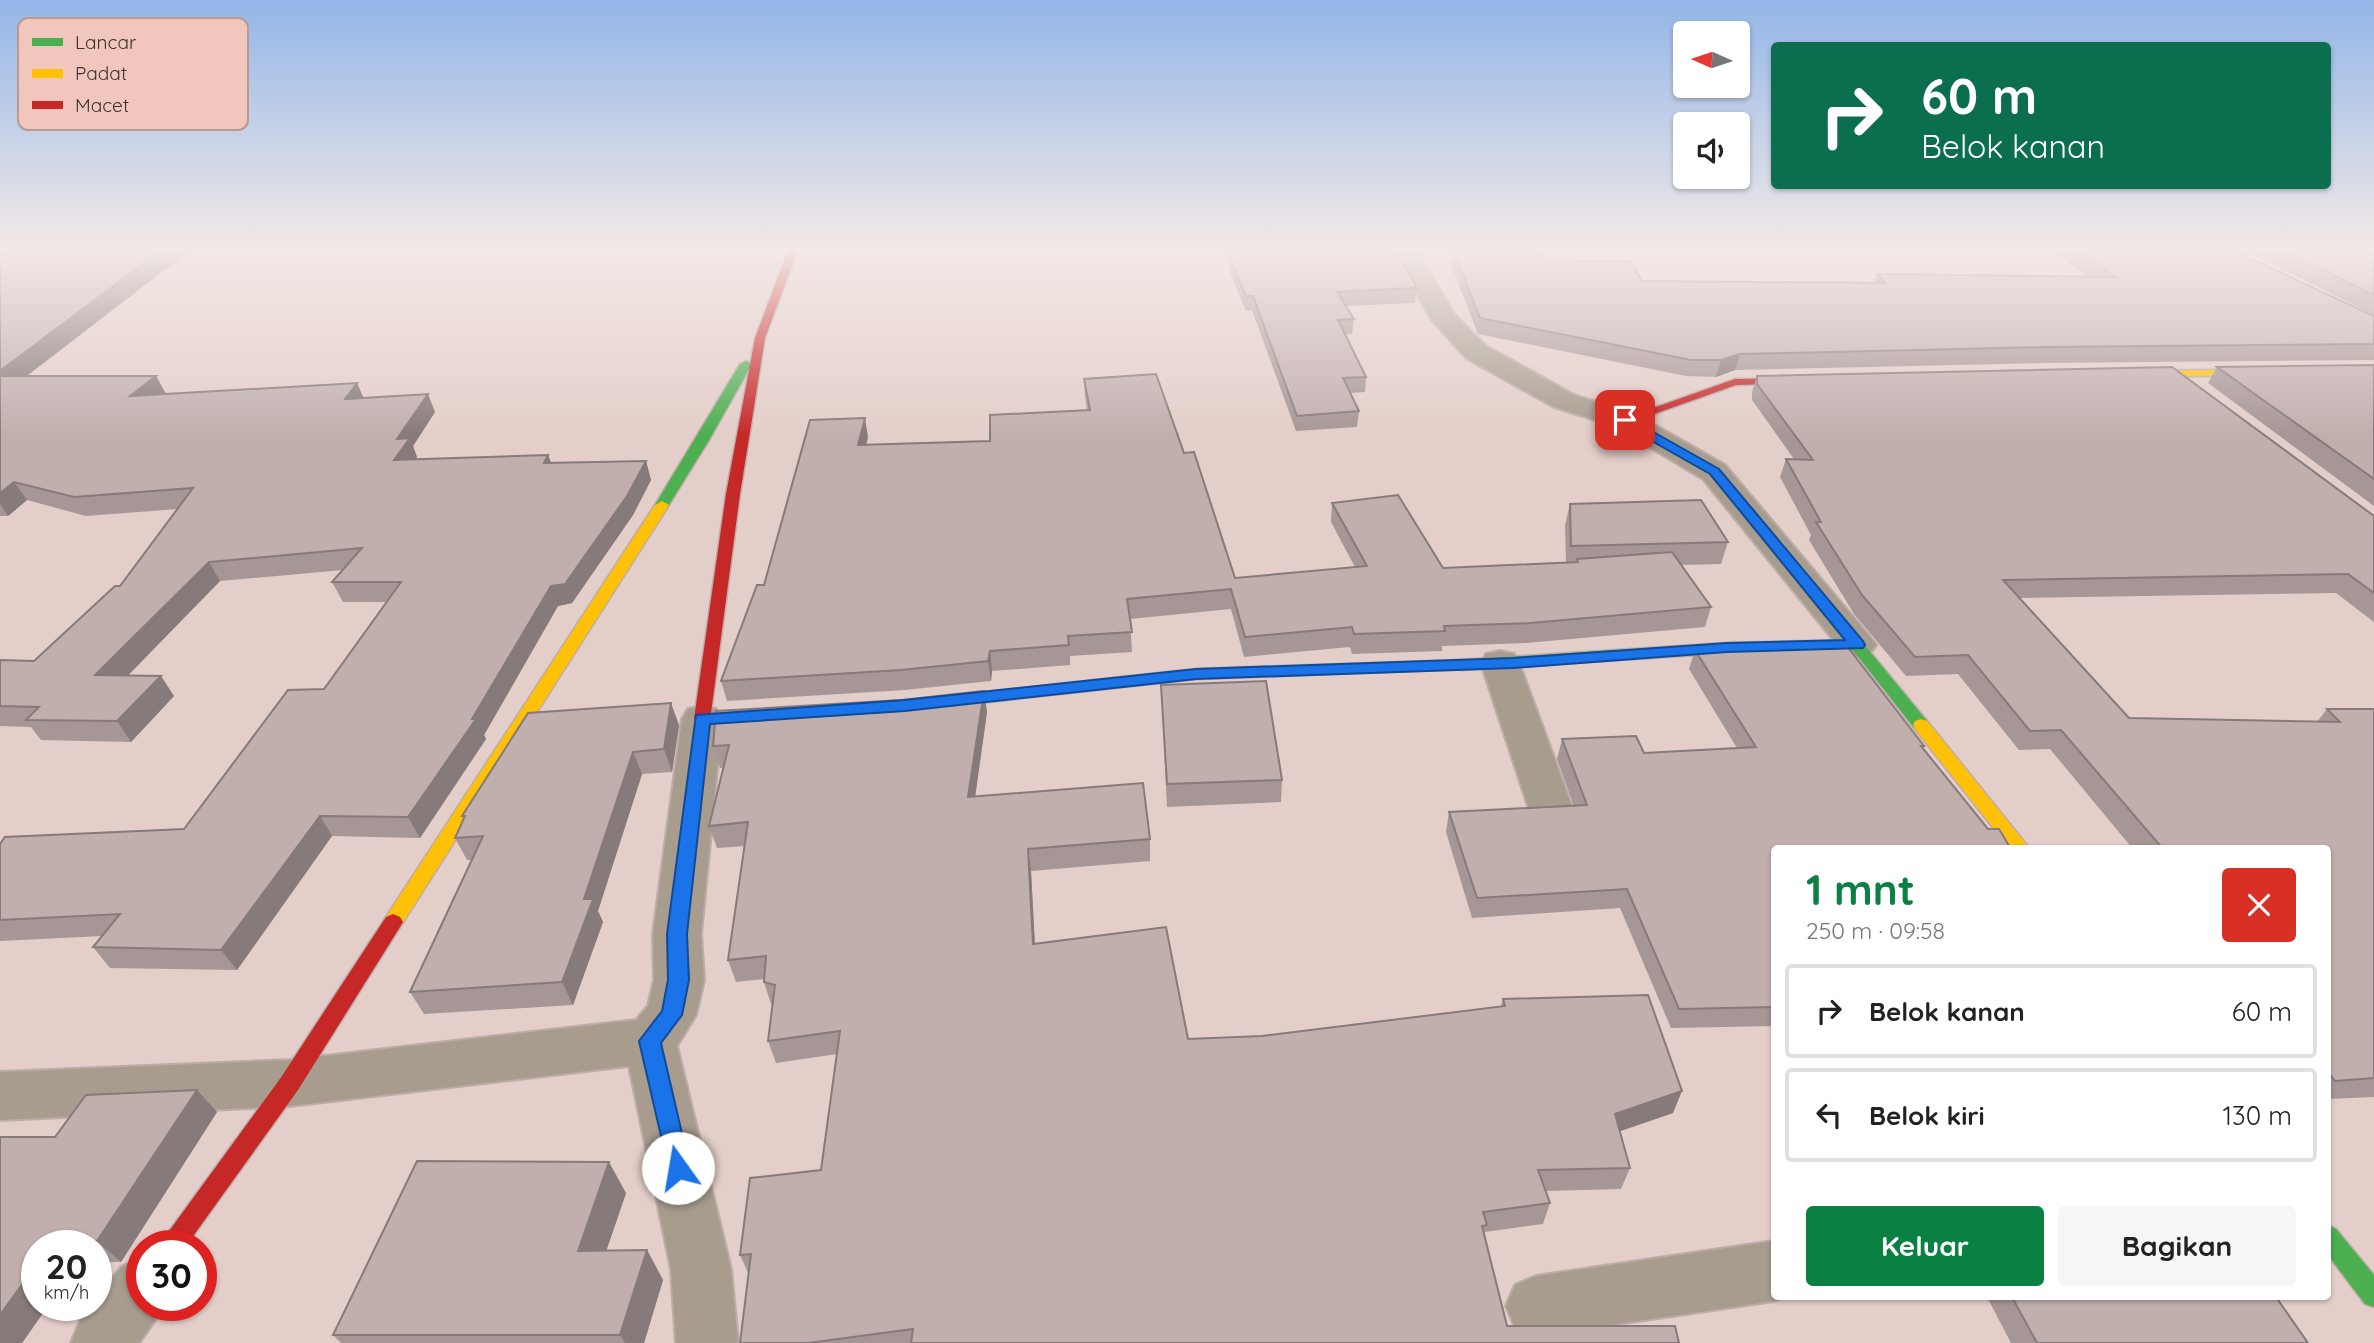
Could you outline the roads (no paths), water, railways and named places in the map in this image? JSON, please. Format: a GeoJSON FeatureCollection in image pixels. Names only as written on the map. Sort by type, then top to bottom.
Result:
{"type":"FeatureCollection","features":[{"type":"Feature","properties":{"kind":"street"},"geometry":{"type":"LineString","coordinates":[[184,1230],[290,1083],[703,440],[760,338],[770,311]]}},
{"type":"Feature","properties":{"kind":"street"},"geometry":{"type":"LineString","coordinates":[[1439,311],[1476,352],[1564,401],[1625,420],[1714,471],[2018,845]]}},
{"type":"Feature","properties":{"kind":"street"},"geometry":{"type":"LineString","coordinates":[[0,1096],[290,1083],[650,1041],[671,1015],[679,980],[677,934],[702,719],[733,494],[760,338]]}},
{"type":"Feature","properties":{"kind":"street"},"geometry":{"type":"LineString","coordinates":[[2108,374],[2374,371]]}},
{"type":"Feature","properties":{"kind":"street"},"geometry":{"type":"LineString","coordinates":[[2173,374],[2207,399]]}},
{"type":"Feature","properties":{"kind":"street"},"geometry":{"type":"LineString","coordinates":[[1625,420],[1735,382],[1832,380]]}},
{"type":"Feature","properties":{"kind":"street"},"geometry":{"type":"LineString","coordinates":[[919,704],[1196,674],[1500,663],[1727,648],[1857,645]]}},
{"type":"Feature","properties":{"kind":"street"},"geometry":{"type":"LineString","coordinates":[[1500,663],[1551,808]]}},
{"type":"Feature","properties":{"kind":"street"},"geometry":{"type":"LineString","coordinates":[[702,719],[783,713]]}},
{"type":"Feature","properties":{"kind":"street"},"geometry":{"type":"LineString","coordinates":[[650,1041],[701,1269],[707,1343]]}},
{"type":"Feature","properties":{"kind":"street"},"geometry":{"type":"LineString","coordinates":[[2331,1241],[2374,1295]]}},
{"type":"Feature","properties":{"kind":"street"},"geometry":{"type":"LineString","coordinates":[[1536,1306],[1771,1271]]}},
{"type":"Feature","properties":{"kind":"street"},"geometry":{"type":"LineString","coordinates":[[102,1343],[126,1310]]}}]}
